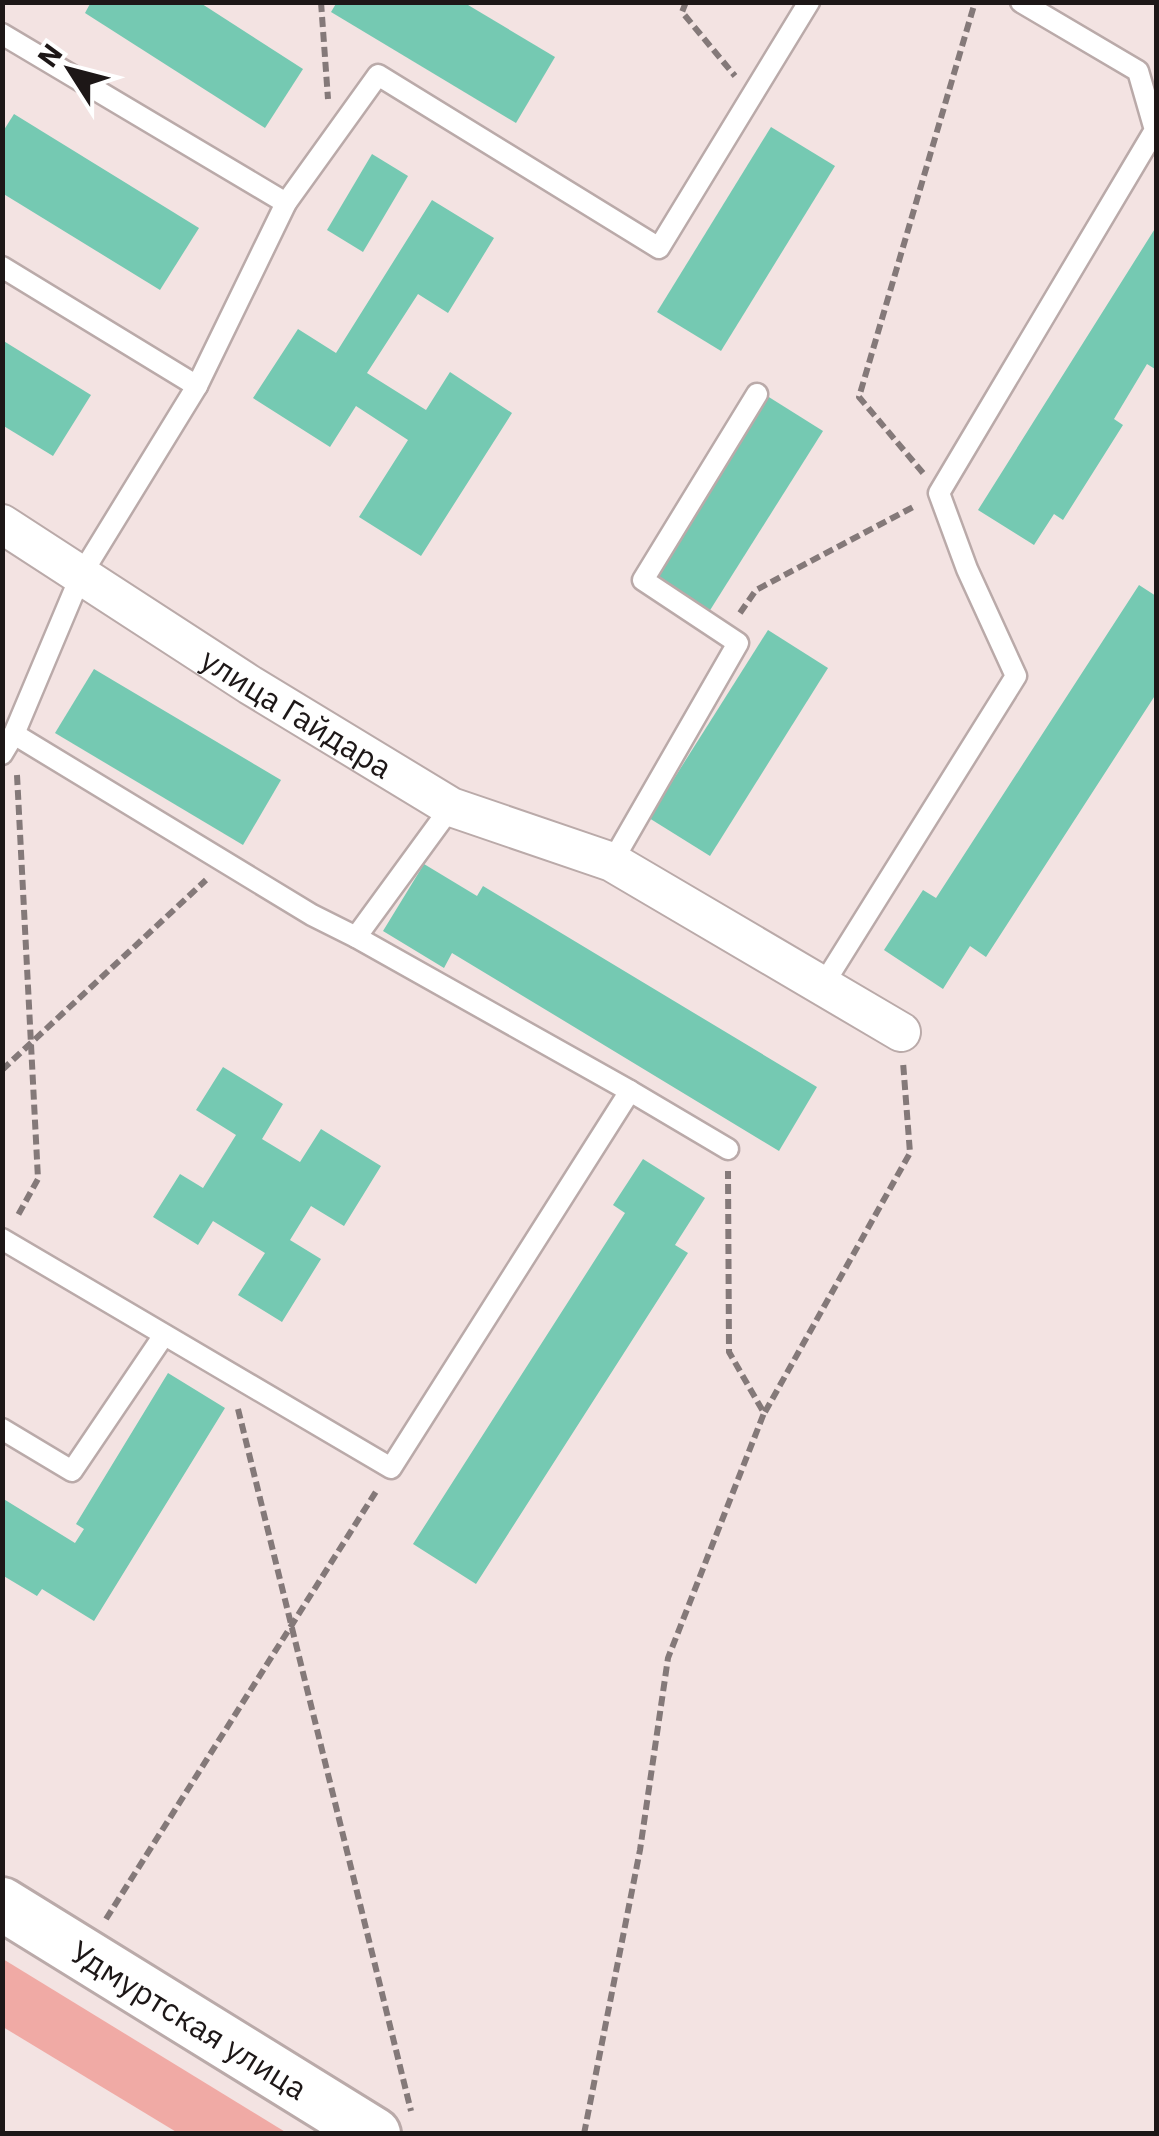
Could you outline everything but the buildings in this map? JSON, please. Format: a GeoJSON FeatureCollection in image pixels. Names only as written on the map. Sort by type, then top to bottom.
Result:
{"type":"FeatureCollection","features":[{"type":"Feature","properties":{"kind":"street","name":"улица Гайдара"},"geometry":{"type":"LineString","coordinates":[[2,524],[250,685],[451,807],[612,862],[901,1032]]}},
{"type":"Feature","properties":{"kind":"street","name":"Удмуртская улица"},"geometry":{"type":"LineString","coordinates":[[2,1904],[84,1954],[393,2124]]}},
{"type":"Feature","properties":{"kind":"lane"},"geometry":{"type":"LineString","coordinates":[[2,754],[81,575],[197,386],[286,203],[378,75],[659,248],[809,2]]}},
{"type":"Feature","properties":{"kind":"lane"},"geometry":{"type":"LineString","coordinates":[[823,986],[1016,676],[966,569],[939,493],[1155,130],[1138,71],[1021,2]]}},
{"type":"Feature","properties":{"kind":"lane"},"geometry":{"type":"LineString","coordinates":[[2,34],[286,203]]}},
{"type":"Feature","properties":{"kind":"lane"},"geometry":{"type":"LineString","coordinates":[[2,267],[197,386]]}},
{"type":"Feature","properties":{"kind":"lane"},"geometry":{"type":"LineString","coordinates":[[612,862],[738,642],[642,580],[757,394]]}},
{"type":"Feature","properties":{"kind":"lane"},"geometry":{"type":"LineString","coordinates":[[14,734],[312,915],[356,936],[728,1150]]}},
{"type":"Feature","properties":{"kind":"lane"},"geometry":{"type":"LineString","coordinates":[[356,936],[451,807]]}},
{"type":"Feature","properties":{"kind":"lane"},"geometry":{"type":"LineString","coordinates":[[3,1239],[391,1468],[630,1091]]}},
{"type":"Feature","properties":{"kind":"lane"},"geometry":{"type":"LineString","coordinates":[[2,1429],[72,1472],[164,1335]]}},
{"type":"Feature","properties":{"kind":"path"},"geometry":{"type":"LineString","coordinates":[[320,2],[331,140]]}},
{"type":"Feature","properties":{"kind":"path"},"geometry":{"type":"LineString","coordinates":[[686,2],[682,12],[752,96]]}},
{"type":"Feature","properties":{"kind":"path"},"geometry":{"type":"LineString","coordinates":[[725,634],[756,590],[939,493],[859,397],[975,2]]}},
{"type":"Feature","properties":{"kind":"path"},"geometry":{"type":"LineString","coordinates":[[3,1239],[38,1179],[14,734]]}},
{"type":"Feature","properties":{"kind":"path"},"geometry":{"type":"LineString","coordinates":[[2,1070],[225,862]]}},
{"type":"Feature","properties":{"kind":"path"},"geometry":{"type":"LineString","coordinates":[[584,2134],[640,1850],[668,1658],[764,1413],[910,1153],[901,1032]]}},
{"type":"Feature","properties":{"kind":"path"},"geometry":{"type":"LineString","coordinates":[[728,1150],[729,1352],[764,1413]]}},
{"type":"Feature","properties":{"kind":"path"},"geometry":{"type":"LineString","coordinates":[[230,1374],[291,1626],[393,2124]]}},
{"type":"Feature","properties":{"kind":"path"},"geometry":{"type":"LineString","coordinates":[[84,1954],[391,1468]]}},
{"type":"Feature","properties":{"kind":"shaded area"},"geometry":{"type":"Polygon","coordinates":[[[3,1959],[287,2133],[178,2133],[3,2027],[3,1959]]]}}]}
